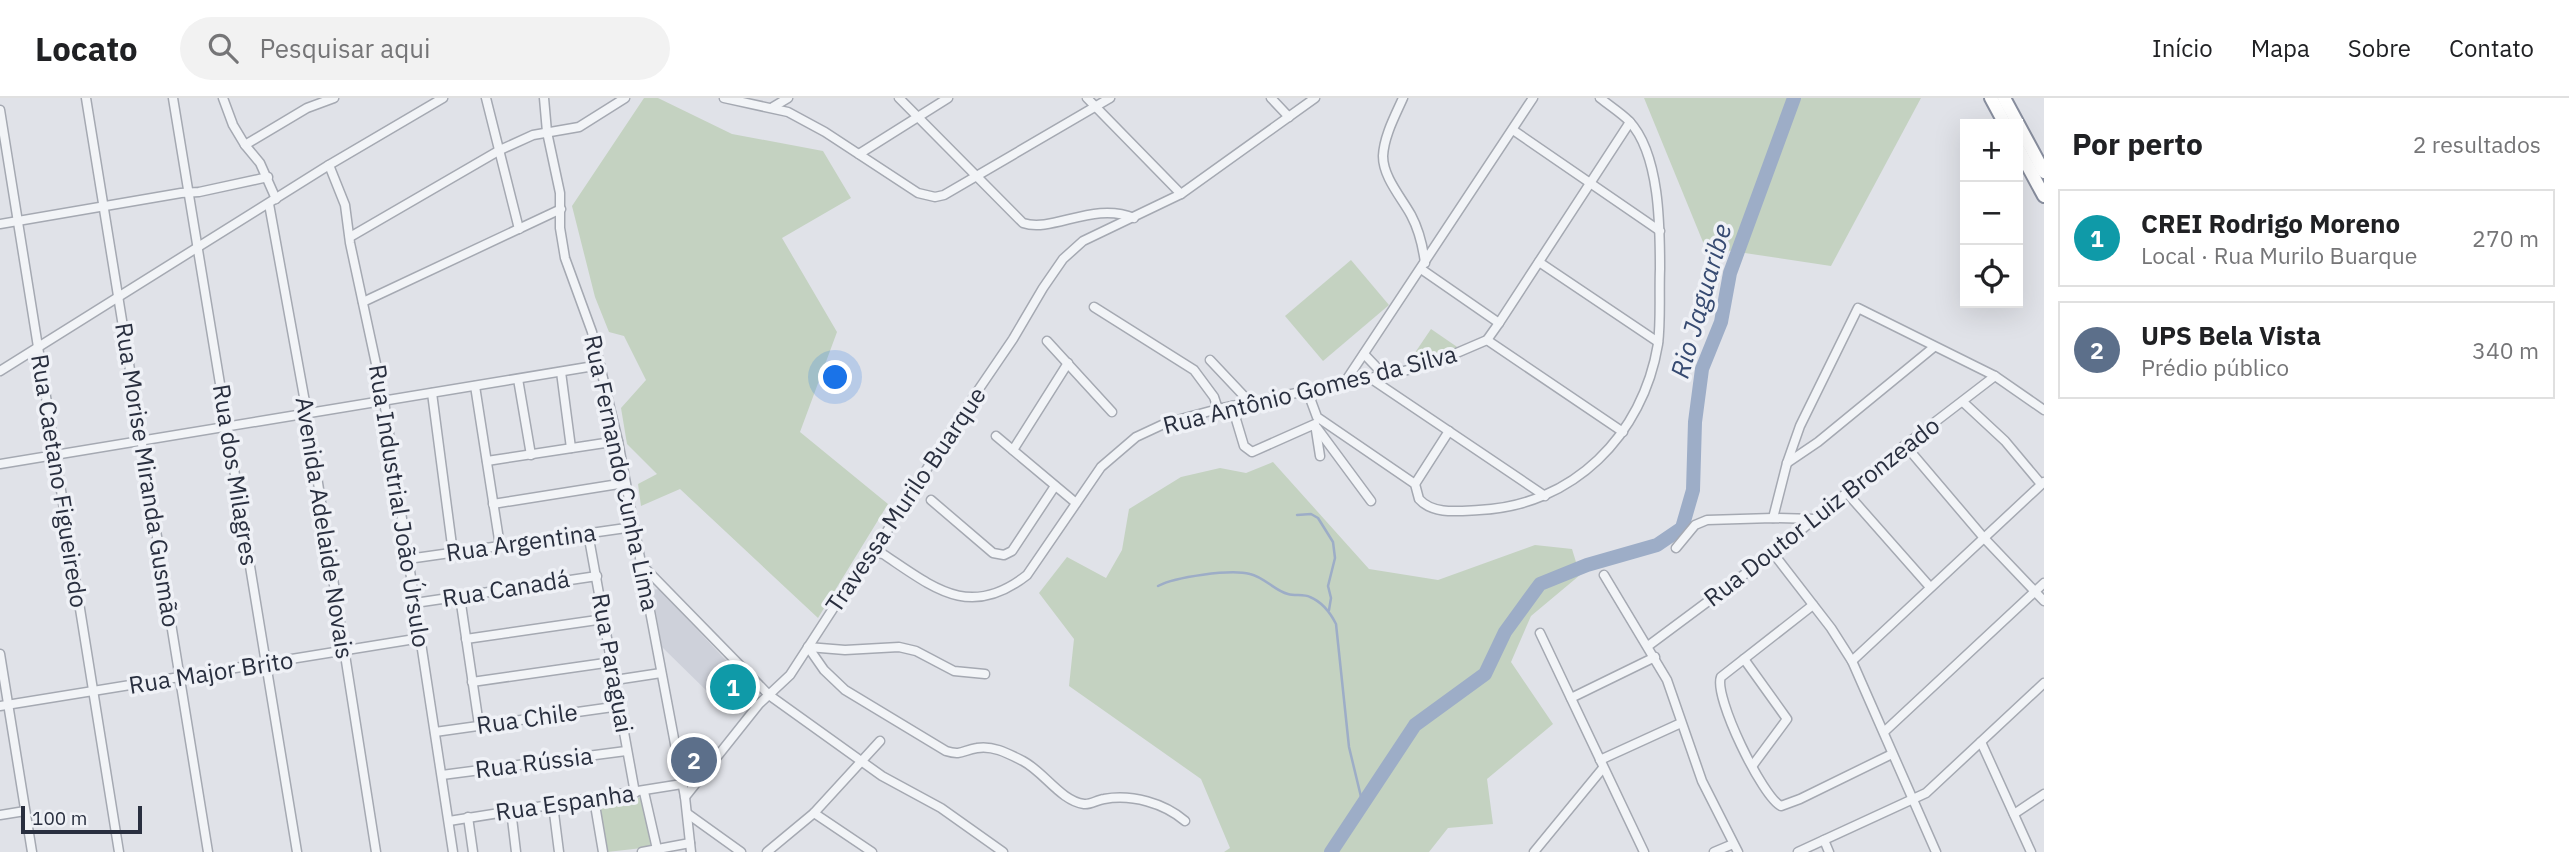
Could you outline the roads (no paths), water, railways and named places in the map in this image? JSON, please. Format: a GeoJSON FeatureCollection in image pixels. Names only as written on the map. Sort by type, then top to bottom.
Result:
{"type":"FeatureCollection","features":[{"type":"Feature","properties":{"kind":"highway"},"geometry":{"type":"LineString","coordinates":[[1991,98],[2002,119]]}},
{"type":"Feature","properties":{"kind":"highway"},"geometry":{"type":"LineString","coordinates":[[2004,98],[2044,172]]}},
{"type":"Feature","properties":{"kind":"highway"},"geometry":{"type":"LineString","coordinates":[[2024,134],[2044,148]]}},
{"type":"Feature","properties":{"kind":"highway"},"geometry":{"type":"LineString","coordinates":[[2023,157],[2044,196]]}},
{"type":"Feature","properties":{"kind":"street","name":"Rua Morise Miranda Gusmão"},"geometry":{"type":"LineString","coordinates":[[86,98],[208,852]]}},
{"type":"Feature","properties":{"kind":"street","name":"Rua dos Milagres"},"geometry":{"type":"LineString","coordinates":[[173,98],[297,852]]}},
{"type":"Feature","properties":{"kind":"street","name":"Avenida Adelaide Novais"},"geometry":{"type":"LineString","coordinates":[[223,98],[233,125],[268,177],[376,852]]}},
{"type":"Feature","properties":{"kind":"street"},"geometry":{"type":"LineString","coordinates":[[245,145],[315,101],[334,98]]}},
{"type":"Feature","properties":{"kind":"street"},"geometry":{"type":"LineString","coordinates":[[0,371],[329,164],[443,98]]}},
{"type":"Feature","properties":{"kind":"street"},"geometry":{"type":"LineString","coordinates":[[486,98],[519,229]]}},
{"type":"Feature","properties":{"kind":"street","name":"Rua Fernando Cunha Lima"},"geometry":{"type":"LineString","coordinates":[[544,98],[547,132],[561,209],[560,228],[565,258],[593,332],[618,441],[685,797],[691,848]]}},
{"type":"Feature","properties":{"kind":"street"},"geometry":{"type":"LineString","coordinates":[[349,237],[500,150],[533,135],[579,127],[625,98]]}},
{"type":"Feature","properties":{"kind":"street"},"geometry":{"type":"LineString","coordinates":[[724,98],[788,111],[859,154],[900,183],[926,196],[944,195],[1110,98]]}},
{"type":"Feature","properties":{"kind":"street"},"geometry":{"type":"LineString","coordinates":[[773,107],[788,98]]}},
{"type":"Feature","properties":{"kind":"street"},"geometry":{"type":"LineString","coordinates":[[899,98],[1028,225],[1105,212],[1134,218]]}},
{"type":"Feature","properties":{"kind":"street"},"geometry":{"type":"LineString","coordinates":[[859,154],[948,98]]}},
{"type":"Feature","properties":{"kind":"street"},"geometry":{"type":"LineString","coordinates":[[1087,98],[1181,194]]}},
{"type":"Feature","properties":{"kind":"street"},"geometry":{"type":"LineString","coordinates":[[1271,98],[1289,117],[1314,98]]}},
{"type":"Feature","properties":{"kind":"street"},"geometry":{"type":"LineString","coordinates":[[1403,98],[1385,143],[1383,162],[1413,218],[1423,266],[1499,323]]}},
{"type":"Feature","properties":{"kind":"street"},"geometry":{"type":"LineString","coordinates":[[1345,382],[1533,98]]}},
{"type":"Feature","properties":{"kind":"street"},"geometry":{"type":"LineString","coordinates":[[1449,431],[1415,484],[1416,494],[1423,504],[1443,510],[1485,510],[1545,496],[1583,474],[1604,456],[1623,432],[1649,381],[1658,342],[1660,230],[1654,178],[1646,152],[1630,122],[1600,98]]}},
{"type":"Feature","properties":{"kind":"street","name":"Rua Caetano Figueiredo"},"geometry":{"type":"LineString","coordinates":[[0,110],[119,852]]}},
{"type":"Feature","properties":{"kind":"street","name":"Travessa Murilo Buarque"},"geometry":{"type":"LineString","coordinates":[[685,797],[759,704],[790,675],[863,564],[877,553],[882,540],[1063,259],[1083,242],[1181,194],[1289,117]]}},
{"type":"Feature","properties":{"kind":"street","name":"Rua Antônio Gomes da Silva"},"geometry":{"type":"LineString","coordinates":[[877,553],[883,554],[936,588],[959,597],[974,598],[1010,589],[1027,575],[1101,467],[1136,437],[1166,423],[1218,409],[1384,375],[1438,361],[1487,340],[1630,122]]}},
{"type":"Feature","properties":{"kind":"street"},"geometry":{"type":"LineString","coordinates":[[1513,130],[1660,230]]}},
{"type":"Feature","properties":{"kind":"street","name":"Rua Industrial João Úrsulo"},"geometry":{"type":"LineString","coordinates":[[329,164],[345,205],[349,237],[384,401],[453,852]]}},
{"type":"Feature","properties":{"kind":"street"},"geometry":{"type":"LineString","coordinates":[[0,224],[268,177]]}},
{"type":"Feature","properties":{"kind":"street"},"geometry":{"type":"LineString","coordinates":[[363,302],[561,209]]}},
{"type":"Feature","properties":{"kind":"street"},"geometry":{"type":"LineString","coordinates":[[1539,262],[1658,342]]}},
{"type":"Feature","properties":{"kind":"street"},"geometry":{"type":"LineString","coordinates":[[1094,307],[1194,370],[1214,397],[1218,409]]}},
{"type":"Feature","properties":{"kind":"street"},"geometry":{"type":"LineString","coordinates":[[1773,518],[1800,426],[1858,308],[1995,376],[2044,410]]}},
{"type":"Feature","properties":{"kind":"street"},"geometry":{"type":"LineString","coordinates":[[1487,340],[1623,432]]}},
{"type":"Feature","properties":{"kind":"street"},"geometry":{"type":"LineString","coordinates":[[1048,341],[1112,412]]}},
{"type":"Feature","properties":{"kind":"street"},"geometry":{"type":"LineString","coordinates":[[1787,463],[1818,442],[1934,347]]}},
{"type":"Feature","properties":{"kind":"street"},"geometry":{"type":"LineString","coordinates":[[1364,354],[1384,375]]}},
{"type":"Feature","properties":{"kind":"street"},"geometry":{"type":"LineString","coordinates":[[1210,360],[1243,395],[1247,403]]}},
{"type":"Feature","properties":{"kind":"street"},"geometry":{"type":"LineString","coordinates":[[1013,450],[1068,363]]}},
{"type":"Feature","properties":{"kind":"street"},"geometry":{"type":"LineString","coordinates":[[0,464],[600,365]]}},
{"type":"Feature","properties":{"kind":"street"},"geometry":{"type":"LineString","coordinates":[[561,372],[571,448]]}},
{"type":"Feature","properties":{"kind":"street","name":"Rua Doutor Luiz Bronzeado"},"geometry":{"type":"LineString","coordinates":[[1648,646],[1773,553],[1905,445],[1995,376]]}},
{"type":"Feature","properties":{"kind":"street"},"geometry":{"type":"LineString","coordinates":[[1370,378],[1545,496]]}},
{"type":"Feature","properties":{"kind":"street"},"geometry":{"type":"LineString","coordinates":[[518,379],[531,455]]}},
{"type":"Feature","properties":{"kind":"street"},"geometry":{"type":"LineString","coordinates":[[475,386],[500,546]]}},
{"type":"Feature","properties":{"kind":"street"},"geometry":{"type":"LineString","coordinates":[[1307,390],[1316,421],[1320,456]]}},
{"type":"Feature","properties":{"kind":"street"},"geometry":{"type":"LineString","coordinates":[[432,393],[453,552]]}},
{"type":"Feature","properties":{"kind":"street"},"geometry":{"type":"LineString","coordinates":[[1852,661],[2042,483],[2005,441],[1963,402]]}},
{"type":"Feature","properties":{"kind":"street"},"geometry":{"type":"LineString","coordinates":[[1232,406],[1244,446],[1252,452],[1316,421]]}},
{"type":"Feature","properties":{"kind":"street"},"geometry":{"type":"LineString","coordinates":[[1316,421],[1415,484]]}},
{"type":"Feature","properties":{"kind":"street"},"geometry":{"type":"LineString","coordinates":[[1316,421],[1371,502]]}},
{"type":"Feature","properties":{"kind":"street"},"geometry":{"type":"LineString","coordinates":[[996,436],[1076,503]]}},
{"type":"Feature","properties":{"kind":"street"},"geometry":{"type":"LineString","coordinates":[[487,461],[618,441]]}},
{"type":"Feature","properties":{"kind":"street"},"geometry":{"type":"LineString","coordinates":[[1905,445],[1984,538],[2044,601]]}},
{"type":"Feature","properties":{"kind":"street"},"geometry":{"type":"LineString","coordinates":[[493,504],[625,483]]}},
{"type":"Feature","properties":{"kind":"street"},"geometry":{"type":"LineString","coordinates":[[931,500],[993,553],[1004,555],[1012,551],[1055,486]]}},
{"type":"Feature","properties":{"kind":"street"},"geometry":{"type":"LineString","coordinates":[[1847,493],[1930,587]]}},
{"type":"Feature","properties":{"kind":"street"},"geometry":{"type":"LineString","coordinates":[[1675,548],[1702,521],[1816,519]]}},
{"type":"Feature","properties":{"kind":"street","name":"Rua Argentina"},"geometry":{"type":"LineString","coordinates":[[408,559],[633,527]]}},
{"type":"Feature","properties":{"kind":"street","name":"Rua Paraguai"},"geometry":{"type":"LineString","coordinates":[[588,533],[626,751],[657,849]]}},
{"type":"Feature","properties":{"kind":"street"},"geometry":{"type":"LineString","coordinates":[[1773,553],[1852,661],[1936,852]]}},
{"type":"Feature","properties":{"kind":"street"},"geometry":{"type":"LineString","coordinates":[[642,564],[769,695],[882,776],[941,808],[1003,852]]}},
{"type":"Feature","properties":{"kind":"street"},"geometry":{"type":"LineString","coordinates":[[1604,575],[1656,657],[1667,680],[1702,781],[1735,848],[1714,852]]}},
{"type":"Feature","properties":{"kind":"street","name":"Rua Canadá"},"geometry":{"type":"LineString","coordinates":[[415,603],[597,576]]}},
{"type":"Feature","properties":{"kind":"street"},"geometry":{"type":"LineString","coordinates":[[1884,732],[2044,583]]}},
{"type":"Feature","properties":{"kind":"street"},"geometry":{"type":"LineString","coordinates":[[460,597],[479,725]]}},
{"type":"Feature","properties":{"kind":"street"},"geometry":{"type":"LineString","coordinates":[[1812,605],[1724,674],[1718,684],[1732,728],[1772,799],[1781,806],[1892,754]]}},
{"type":"Feature","properties":{"kind":"street"},"geometry":{"type":"LineString","coordinates":[[466,639],[604,619]]}},
{"type":"Feature","properties":{"kind":"street"},"geometry":{"type":"LineString","coordinates":[[1540,634],[1644,852]]}},
{"type":"Feature","properties":{"kind":"street","name":"Rua Major Brito"},"geometry":{"type":"LineString","coordinates":[[4,706],[421,638]]}},
{"type":"Feature","properties":{"kind":"street"},"geometry":{"type":"LineString","coordinates":[[808,647],[845,650],[899,647],[916,651],[954,671],[985,674]]}},
{"type":"Feature","properties":{"kind":"street"},"geometry":{"type":"LineString","coordinates":[[808,647],[824,670],[845,690],[946,751],[957,754],[981,747],[996,749],[1025,762],[1066,798],[1086,805],[1105,799],[1149,802],[1166,807],[1185,821]]}},
{"type":"Feature","properties":{"kind":"street"},"geometry":{"type":"LineString","coordinates":[[0,654],[4,706],[32,852]]}},
{"type":"Feature","properties":{"kind":"street"},"geometry":{"type":"LineString","coordinates":[[1570,698],[1656,657]]}},
{"type":"Feature","properties":{"kind":"street"},"geometry":{"type":"LineString","coordinates":[[1744,659],[1787,719],[1753,765]]}},
{"type":"Feature","properties":{"kind":"street"},"geometry":{"type":"LineString","coordinates":[[472,682],[612,662]]}},
{"type":"Feature","properties":{"kind":"street"},"geometry":{"type":"LineString","coordinates":[[615,680],[661,673]]}},
{"type":"Feature","properties":{"kind":"street"},"geometry":{"type":"LineString","coordinates":[[1798,852],[1912,801],[1938,783],[2044,683]]}},
{"type":"Feature","properties":{"kind":"street","name":"Rua Chile"},"geometry":{"type":"LineString","coordinates":[[435,732],[620,706]]}},
{"type":"Feature","properties":{"kind":"street"},"geometry":{"type":"LineString","coordinates":[[1534,852],[1602,764],[1681,723]]}},
{"type":"Feature","properties":{"kind":"street"},"geometry":{"type":"LineString","coordinates":[[767,852],[814,813],[880,741]]}},
{"type":"Feature","properties":{"kind":"street"},"geometry":{"type":"LineString","coordinates":[[1980,742],[2031,852]]}},
{"type":"Feature","properties":{"kind":"street","name":"Rua Rússia"},"geometry":{"type":"LineString","coordinates":[[442,775],[626,751]]}},
{"type":"Feature","properties":{"kind":"street","name":"Rua Espanha"},"geometry":{"type":"LineString","coordinates":[[449,821],[639,793],[682,784]]}},
{"type":"Feature","properties":{"kind":"street"},"geometry":{"type":"LineString","coordinates":[[2014,814],[2044,794]]}},
{"type":"Feature","properties":{"kind":"street"},"geometry":{"type":"LineString","coordinates":[[594,799],[603,852]]}},
{"type":"Feature","properties":{"kind":"street"},"geometry":{"type":"LineString","coordinates":[[553,805],[559,852]]}},
{"type":"Feature","properties":{"kind":"street"},"geometry":{"type":"LineString","coordinates":[[511,810],[516,852]]}},
{"type":"Feature","properties":{"kind":"street"},"geometry":{"type":"LineString","coordinates":[[0,815],[25,811]]}},
{"type":"Feature","properties":{"kind":"street"},"geometry":{"type":"LineString","coordinates":[[814,813],[872,852]]}},
{"type":"Feature","properties":{"kind":"street"},"geometry":{"type":"LineString","coordinates":[[688,814],[741,852]]}},
{"type":"Feature","properties":{"kind":"street"},"geometry":{"type":"LineString","coordinates":[[468,817],[473,852]]}},
{"type":"Feature","properties":{"kind":"street"},"geometry":{"type":"LineString","coordinates":[[1824,840],[1829,852]]}},
{"type":"Feature","properties":{"kind":"street"},"geometry":{"type":"LineString","coordinates":[[642,852],[691,848]]}},
{"type":"Feature","properties":{"kind":"waterway","name":"Rio Jaguaribe"},"geometry":{"type":"LineString","coordinates":[[1331,852],[1415,725],[1485,674],[1505,632],[1540,584],[1587,565],[1657,545],[1682,528],[1693,490],[1695,422],[1702,369],[1721,322],[1730,273],[1794,98]]}},
{"type":"Feature","properties":{"kind":"waterway"},"geometry":{"type":"LineString","coordinates":[[1297,515],[1311,514],[1318,518],[1333,542],[1335,558],[1328,586],[1331,598],[1329,610]]}},
{"type":"Feature","properties":{"kind":"waterway"},"geometry":{"type":"LineString","coordinates":[[1158,586],[1203,575],[1230,572],[1250,574],[1283,592],[1310,597],[1325,608],[1336,624],[1349,747],[1363,805]]}},
{"type":"Feature","properties":{"kind":"place","name":"CREI Rodrigo Moreno"},"geometry":{"type":"Point","coordinates":[733,687]}},
{"type":"Feature","properties":{"kind":"place","name":"UPS Bela Vista"},"geometry":{"type":"Point","coordinates":[694,760]}}]}
